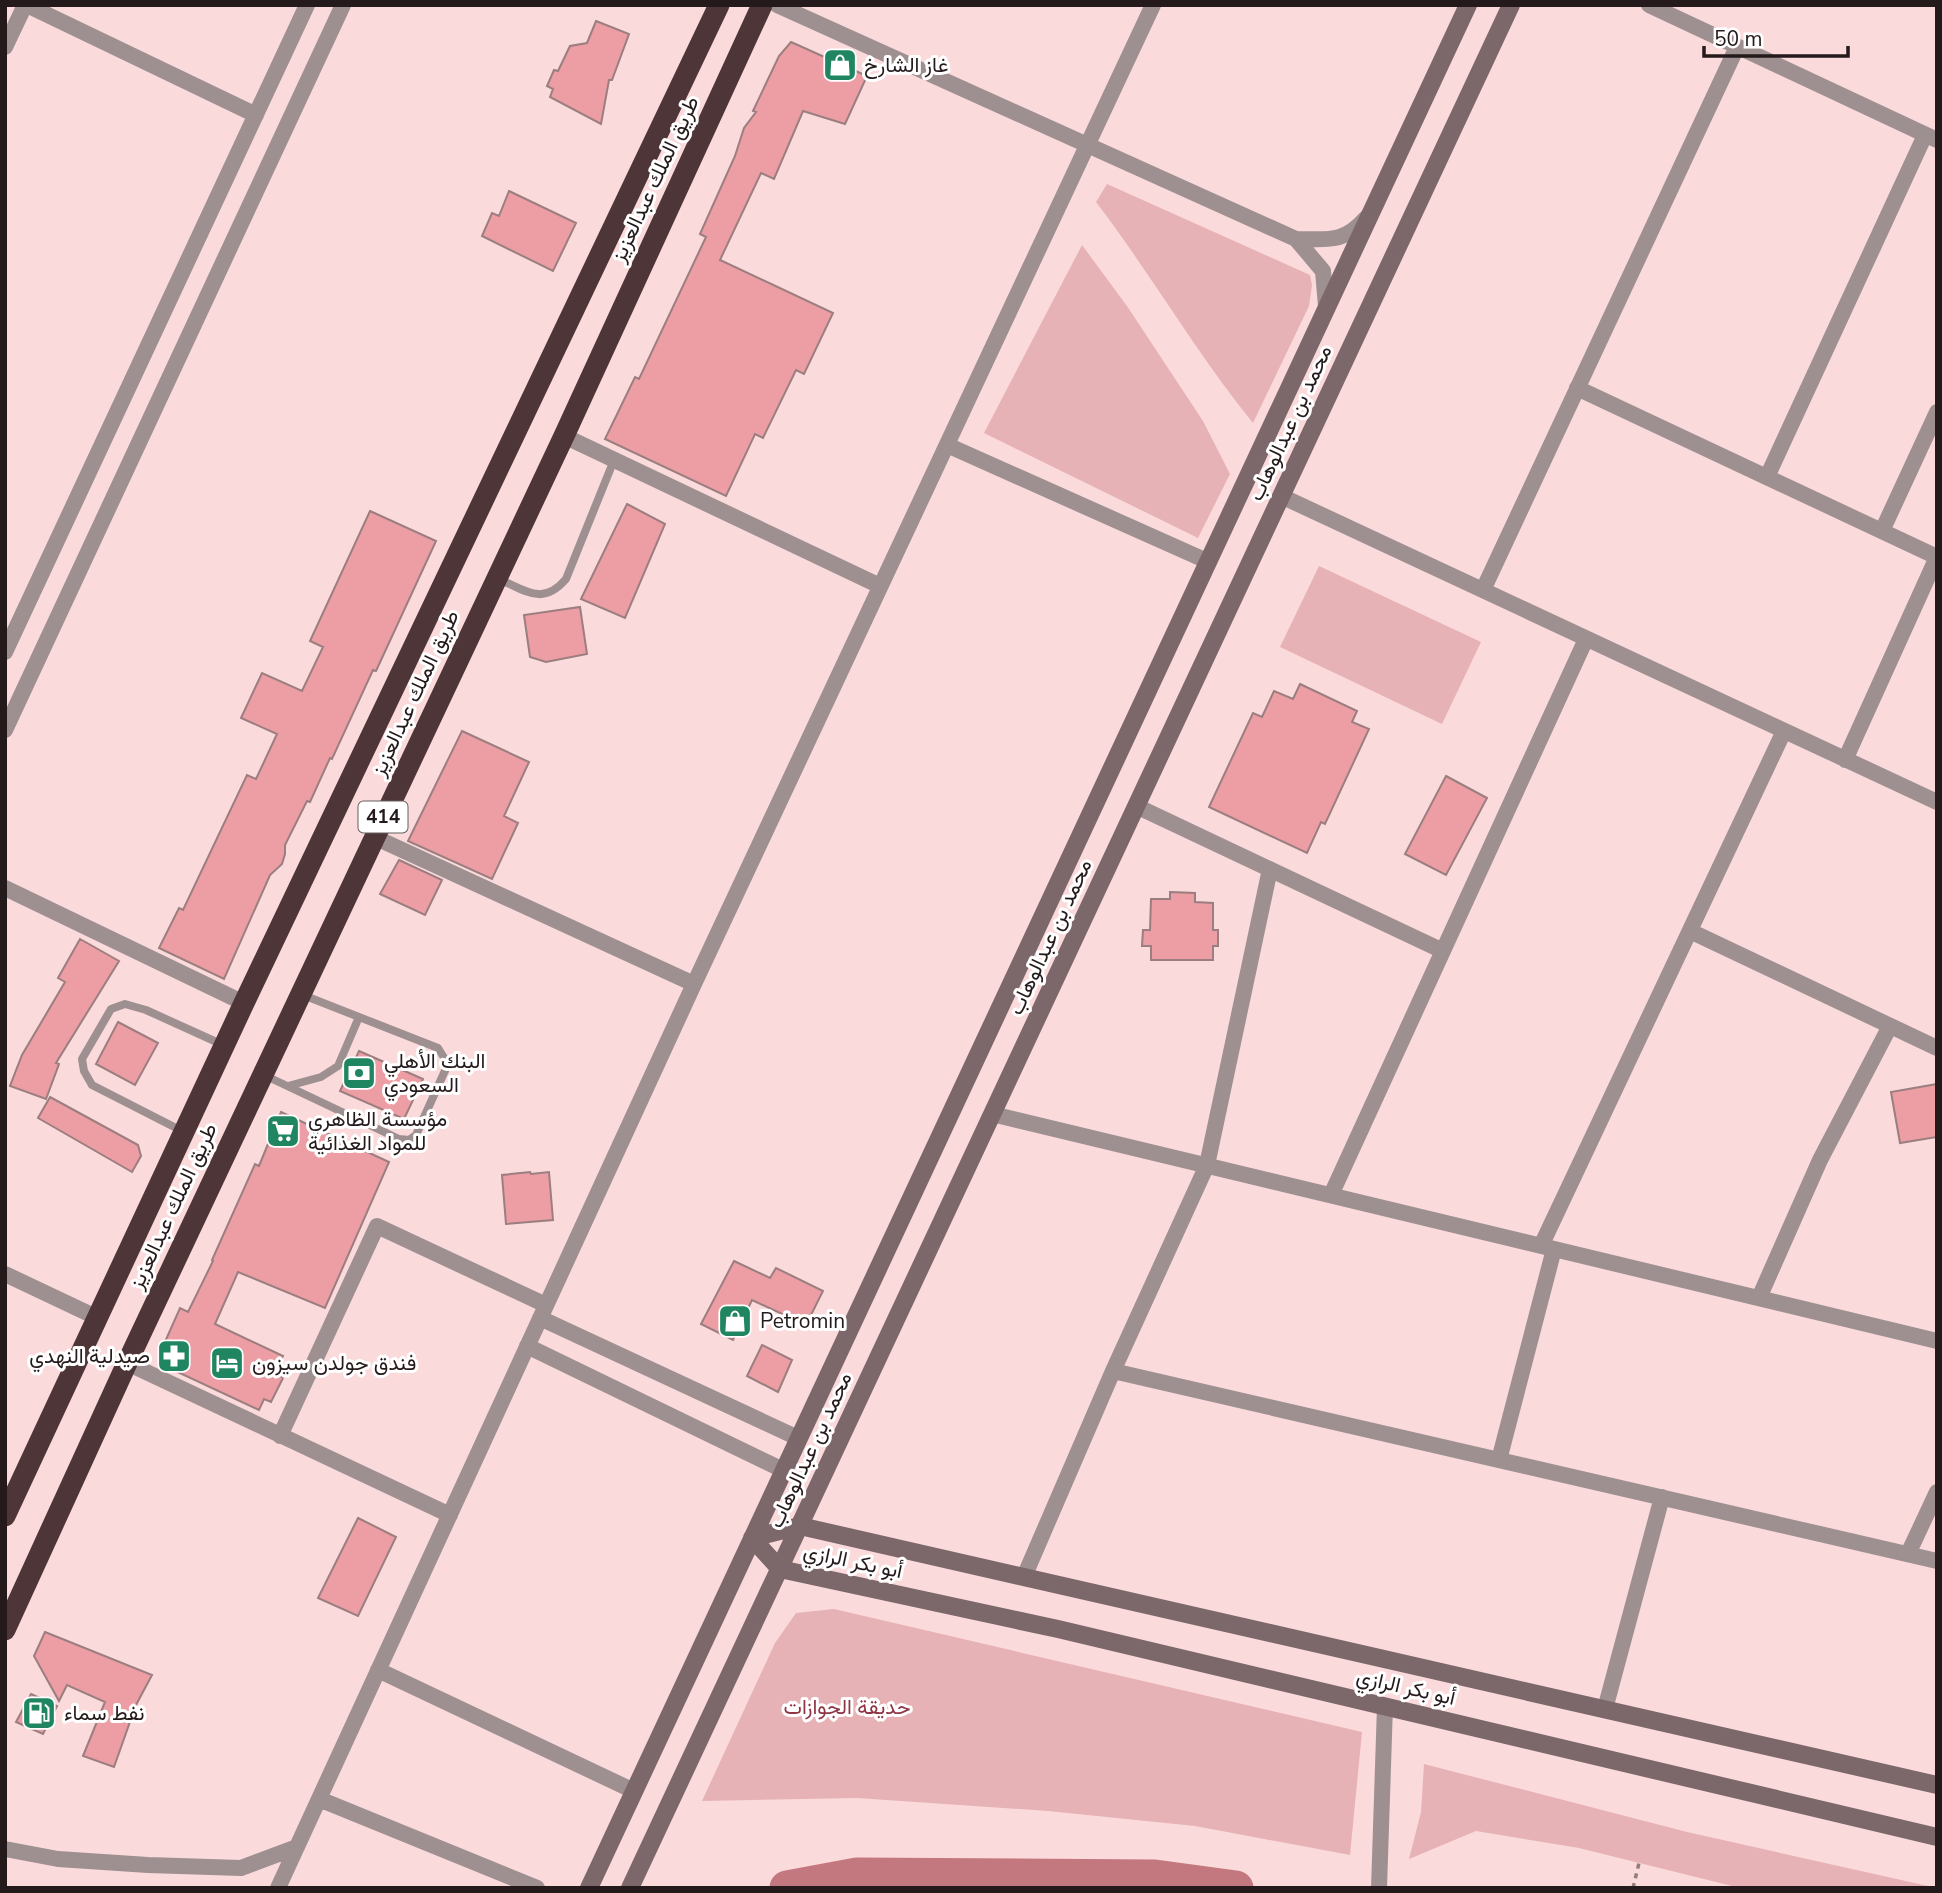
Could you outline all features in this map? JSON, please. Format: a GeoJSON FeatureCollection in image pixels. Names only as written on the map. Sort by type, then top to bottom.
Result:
{"type":"FeatureCollection","features":[{"type":"Feature","properties":{"kind":"highway","name":"طريق الملك عبدالعزيز"},"geometry":{"type":"LineString","coordinates":[[5,1516],[224,1045],[719,5]]}},
{"type":"Feature","properties":{"kind":"highway","name":"طريق الملك عبدالعزيز"},"geometry":{"type":"LineString","coordinates":[[5,1630],[127,1363],[564,436],[762,5]]}},
{"type":"Feature","properties":{"kind":"street"},"geometry":{"type":"LineString","coordinates":[[5,47],[26,5],[256,115]]}},
{"type":"Feature","properties":{"kind":"street"},"geometry":{"type":"LineString","coordinates":[[5,652],[307,5]]}},
{"type":"Feature","properties":{"kind":"street"},"geometry":{"type":"LineString","coordinates":[[5,730],[343,5]]}},
{"type":"Feature","properties":{"kind":"street"},"geometry":{"type":"LineString","coordinates":[[777,5],[1296,239],[1315,259],[1322,271],[1326,306]]}},
{"type":"Feature","properties":{"kind":"street"},"geometry":{"type":"LineString","coordinates":[[278,1888],[694,984],[1153,5]]}},
{"type":"Feature","properties":{"kind":"street","name":"محمد بن عبدالوهاب"},"geometry":{"type":"LineString","coordinates":[[589,1888],[1468,5]]}},
{"type":"Feature","properties":{"kind":"street","name":"محمد بن عبدالوهاب"},"geometry":{"type":"LineString","coordinates":[[630,1888],[1511,5]]}},
{"type":"Feature","properties":{"kind":"street"},"geometry":{"type":"LineString","coordinates":[[1648,5],[1931,138],[1767,477]]}},
{"type":"Feature","properties":{"kind":"street"},"geometry":{"type":"LineString","coordinates":[[1483,590],[1737,47]]}},
{"type":"Feature","properties":{"kind":"street"},"geometry":{"type":"LineString","coordinates":[[1296,239],[1340,237],[1353,233],[1368,217]]}},
{"type":"Feature","properties":{"kind":"street"},"geometry":{"type":"LineString","coordinates":[[1577,388],[1937,557],[1845,760]]}},
{"type":"Feature","properties":{"kind":"street"},"geometry":{"type":"LineString","coordinates":[[1882,531],[1937,412]]}},
{"type":"Feature","properties":{"kind":"street"},"geometry":{"type":"LineString","coordinates":[[564,436],[880,586]]}},
{"type":"Feature","properties":{"kind":"street"},"geometry":{"type":"LineString","coordinates":[[947,445],[1207,561]]}},
{"type":"Feature","properties":{"kind":"street"},"geometry":{"type":"LineString","coordinates":[[1281,496],[1937,802]]}},
{"type":"Feature","properties":{"kind":"street"},"geometry":{"type":"LineString","coordinates":[[1331,1195],[1586,639]]}},
{"type":"Feature","properties":{"kind":"street"},"geometry":{"type":"LineString","coordinates":[[1499,1460],[1548,1247],[1690,931],[1784,731]]}},
{"type":"Feature","properties":{"kind":"street"},"geometry":{"type":"LineString","coordinates":[[1136,806],[1443,951]]}},
{"type":"Feature","properties":{"kind":"street"},"geometry":{"type":"LineString","coordinates":[[374,837],[694,984]]}},
{"type":"Feature","properties":{"kind":"street"},"geometry":{"type":"LineString","coordinates":[[1024,1577],[1113,1371],[1207,1165],[1270,869]]}},
{"type":"Feature","properties":{"kind":"street"},"geometry":{"type":"LineString","coordinates":[[5,888],[244,1003]]}},
{"type":"Feature","properties":{"kind":"street"},"geometry":{"type":"LineString","coordinates":[[1690,931],[1937,1048]]}},
{"type":"Feature","properties":{"kind":"street"},"geometry":{"type":"LineString","coordinates":[[1759,1298],[1820,1160],[1890,1026]]}},
{"type":"Feature","properties":{"kind":"street"},"geometry":{"type":"LineString","coordinates":[[992,1114],[1937,1341]]}},
{"type":"Feature","properties":{"kind":"street"},"geometry":{"type":"LineString","coordinates":[[280,1436],[377,1226],[543,1312],[799,1438]]}},
{"type":"Feature","properties":{"kind":"street"},"geometry":{"type":"LineString","coordinates":[[5,1274],[98,1318]]}},
{"type":"Feature","properties":{"kind":"street"},"geometry":{"type":"LineString","coordinates":[[527,1346],[783,1470]]}},
{"type":"Feature","properties":{"kind":"street"},"geometry":{"type":"LineString","coordinates":[[127,1363],[450,1515]]}},
{"type":"Feature","properties":{"kind":"street"},"geometry":{"type":"LineString","coordinates":[[1113,1371],[1937,1561]]}},
{"type":"Feature","properties":{"kind":"street"},"geometry":{"type":"LineString","coordinates":[[1908,1554],[1937,1492]]}},
{"type":"Feature","properties":{"kind":"street"},"geometry":{"type":"LineString","coordinates":[[1605,1709],[1662,1497]]}},
{"type":"Feature","properties":{"kind":"street","name":"أبو بكر الرازي"},"geometry":{"type":"LineString","coordinates":[[1937,1785],[800,1526],[752,1538],[780,1569],[1058,1629],[1937,1837]]}},
{"type":"Feature","properties":{"kind":"street"},"geometry":{"type":"LineString","coordinates":[[378,1670],[634,1791]]}},
{"type":"Feature","properties":{"kind":"street"},"geometry":{"type":"LineString","coordinates":[[1379,1888],[1385,1706]]}},
{"type":"Feature","properties":{"kind":"street"},"geometry":{"type":"LineString","coordinates":[[319,1799],[537,1888]]}},
{"type":"Feature","properties":{"kind":"street"},"geometry":{"type":"LineString","coordinates":[[5,1849],[58,1859],[148,1866],[241,1867],[297,1847]]}},
{"type":"Feature","properties":{"kind":"lane"},"geometry":{"type":"LineString","coordinates":[[497,578],[532,594],[544,595],[557,590],[566,579],[614,460]]}},
{"type":"Feature","properties":{"kind":"lane"},"geometry":{"type":"LineString","coordinates":[[263,1074],[399,1139],[409,1139],[416,1135],[448,1064],[444,1055],[438,1048],[300,994]]}},
{"type":"Feature","properties":{"kind":"lane"},"geometry":{"type":"LineString","coordinates":[[184,1132],[92,1085],[83,1071],[82,1059],[111,1009],[125,1004],[146,1010],[224,1045]]}},
{"type":"Feature","properties":{"kind":"lane"},"geometry":{"type":"LineString","coordinates":[[288,1086],[321,1077],[338,1066],[359,1017]]}},
{"type":"Feature","properties":{"kind":"path"},"geometry":{"type":"LineString","coordinates":[[1633,1888],[1639,1863]]}},
{"type":"Feature","properties":{"kind":"green space"},"geometry":{"type":"Polygon","coordinates":[[[1107,184],[1310,275],[1312,285],[1309,306],[1253,423],[1212,369],[1096,202],[1107,184]]]}},
{"type":"Feature","properties":{"kind":"green space"},"geometry":{"type":"Polygon","coordinates":[[[1082,245],[1127,306],[1203,421],[1230,474],[1198,538],[984,433],[1082,245]]]}},
{"type":"Feature","properties":{"kind":"green space"},"geometry":{"type":"Polygon","coordinates":[[[1319,566],[1481,642],[1442,724],[1280,647],[1319,566]]]}},
{"type":"Feature","properties":{"kind":"green space","name":"حديقة الجوازات"},"geometry":{"type":"Polygon","coordinates":[[[834,1609],[1362,1732],[1350,1855],[1195,1826],[1048,1811],[857,1798],[702,1801],[775,1643],[796,1613],[834,1609]]]}},
{"type":"Feature","properties":{"kind":"green space"},"geometry":{"type":"Polygon","coordinates":[[[1424,1764],[1687,1832],[1937,1888],[1740,1888],[1579,1848],[1476,1831],[1409,1859],[1421,1812],[1424,1764]]]}},
{"type":"Feature","properties":{"kind":"building"},"geometry":{"type":"Polygon","coordinates":[[[596,21],[629,34],[612,80],[609,80],[601,124],[550,97],[553,89],[547,86],[570,46],[587,43],[596,21]]]}},
{"type":"Feature","properties":{"kind":"building"},"geometry":{"type":"Polygon","coordinates":[[[791,42],[867,76],[845,124],[803,111],[774,179],[761,173],[720,260],[833,313],[804,374],[796,370],[763,438],[755,434],[726,496],[605,439],[635,377],[639,379],[706,237],[700,234],[735,156],[744,128],[756,112],[753,111],[779,56],[791,42]]]}},
{"type":"Feature","properties":{"kind":"building"},"geometry":{"type":"Polygon","coordinates":[[[509,191],[576,223],[553,271],[482,236],[492,213],[499,216],[509,191]]]}},
{"type":"Feature","properties":{"kind":"building"},"geometry":{"type":"Polygon","coordinates":[[[627,504],[665,524],[625,618],[581,599],[627,504]]]}},
{"type":"Feature","properties":{"kind":"building"},"geometry":{"type":"Polygon","coordinates":[[[370,511],[436,541],[376,671],[373,670],[332,759],[330,758],[310,802],[307,801],[285,845],[282,864],[270,875],[224,979],[159,948],[179,908],[183,910],[247,775],[256,779],[277,734],[241,718],[262,673],[302,691],[323,647],[310,641],[370,511]]]}},
{"type":"Feature","properties":{"kind":"building"},"geometry":{"type":"Polygon","coordinates":[[[580,607],[587,654],[546,662],[530,657],[524,615],[580,607]]]}},
{"type":"Feature","properties":{"kind":"building"},"geometry":{"type":"Polygon","coordinates":[[[1300,684],[1357,711],[1352,722],[1369,729],[1325,824],[1321,822],[1307,853],[1209,807],[1253,713],[1262,717],[1274,691],[1293,699],[1300,684]]]}},
{"type":"Feature","properties":{"kind":"building"},"geometry":{"type":"Polygon","coordinates":[[[462,731],[529,762],[504,816],[518,823],[492,879],[408,841],[462,731]]]}},
{"type":"Feature","properties":{"kind":"building"},"geometry":{"type":"Polygon","coordinates":[[[1446,776],[1487,798],[1446,875],[1405,854],[1446,776]]]}},
{"type":"Feature","properties":{"kind":"building"},"geometry":{"type":"Polygon","coordinates":[[[399,860],[442,880],[425,915],[380,894],[399,860]]]}},
{"type":"Feature","properties":{"kind":"building"},"geometry":{"type":"Polygon","coordinates":[[[1170,892],[1195,893],[1195,902],[1213,903],[1213,930],[1218,930],[1218,946],[1213,946],[1213,960],[1151,960],[1151,946],[1142,946],[1143,930],[1150,930],[1151,899],[1170,899],[1170,892]]]}},
{"type":"Feature","properties":{"kind":"building"},"geometry":{"type":"Polygon","coordinates":[[[80,939],[119,961],[56,1063],[59,1064],[46,1099],[10,1086],[22,1055],[65,982],[58,978],[80,939]]]}},
{"type":"Feature","properties":{"kind":"building"},"geometry":{"type":"Polygon","coordinates":[[[118,1022],[158,1043],[135,1085],[96,1064],[118,1022]]]}},
{"type":"Feature","properties":{"kind":"building"},"geometry":{"type":"Polygon","coordinates":[[[359,1051],[423,1079],[404,1119],[340,1091],[359,1051]]]}},
{"type":"Feature","properties":{"kind":"building"},"geometry":{"type":"Polygon","coordinates":[[[1937,1084],[1937,1137],[1900,1143],[1891,1092],[1937,1084]]]}},
{"type":"Feature","properties":{"kind":"building"},"geometry":{"type":"Polygon","coordinates":[[[50,1097],[138,1145],[141,1156],[132,1172],[38,1118],[50,1097]]]}},
{"type":"Feature","properties":{"kind":"building"},"geometry":{"type":"Polygon","coordinates":[[[281,1112],[389,1162],[325,1308],[238,1272],[215,1324],[283,1356],[274,1371],[283,1378],[271,1402],[264,1399],[259,1410],[169,1368],[160,1353],[180,1308],[188,1312],[255,1164],[259,1166],[281,1112]]]}},
{"type":"Feature","properties":{"kind":"building"},"geometry":{"type":"Polygon","coordinates":[[[549,1172],[553,1220],[506,1224],[502,1175],[549,1172]]]}},
{"type":"Feature","properties":{"kind":"building"},"geometry":{"type":"Polygon","coordinates":[[[734,1261],[770,1278],[776,1268],[823,1291],[806,1325],[752,1300],[733,1340],[701,1324],[734,1261]]]}},
{"type":"Feature","properties":{"kind":"building"},"geometry":{"type":"Polygon","coordinates":[[[762,1345],[792,1360],[778,1392],[747,1376],[762,1345]]]}},
{"type":"Feature","properties":{"kind":"building"},"geometry":{"type":"Polygon","coordinates":[[[358,1518],[396,1537],[358,1616],[318,1598],[358,1518]]]}},
{"type":"Feature","properties":{"kind":"building"},"geometry":{"type":"Polygon","coordinates":[[[45,1632],[152,1675],[136,1705],[114,1767],[83,1756],[105,1702],[67,1685],[59,1701],[34,1656],[45,1632]]]}},
{"type":"Feature","properties":{"kind":"building"},"geometry":{"type":"Polygon","coordinates":[[[31,1694],[57,1706],[43,1734],[16,1722],[31,1694]]]}},
{"type":"Feature","properties":{"kind":"waterway"},"geometry":{"type":"LineString","coordinates":[[787,1888],[857,1875],[1155,1877],[1236,1888]]}},
{"type":"Feature","properties":{"kind":"place","name":"غاز الشارخ"},"geometry":{"type":"Point","coordinates":[840,65]}},
{"type":"Feature","properties":{"kind":"place","name":"البنك الأهلي السعودي"},"geometry":{"type":"Point","coordinates":[359,1073]}},
{"type":"Feature","properties":{"kind":"place","name":"مؤسسة الظاهري للمواد الغذائية"},"geometry":{"type":"Point","coordinates":[283,1131]}},
{"type":"Feature","properties":{"kind":"place","name":"Petromin"},"geometry":{"type":"Point","coordinates":[735,1321]}},
{"type":"Feature","properties":{"kind":"place","name":"صيدلية النهدي"},"geometry":{"type":"Point","coordinates":[174,1356]}},
{"type":"Feature","properties":{"kind":"place","name":"فندق جولدن سيزون"},"geometry":{"type":"Point","coordinates":[227,1363]}},
{"type":"Feature","properties":{"kind":"place","name":"نفط سماء"},"geometry":{"type":"Point","coordinates":[39,1713]}}]}
